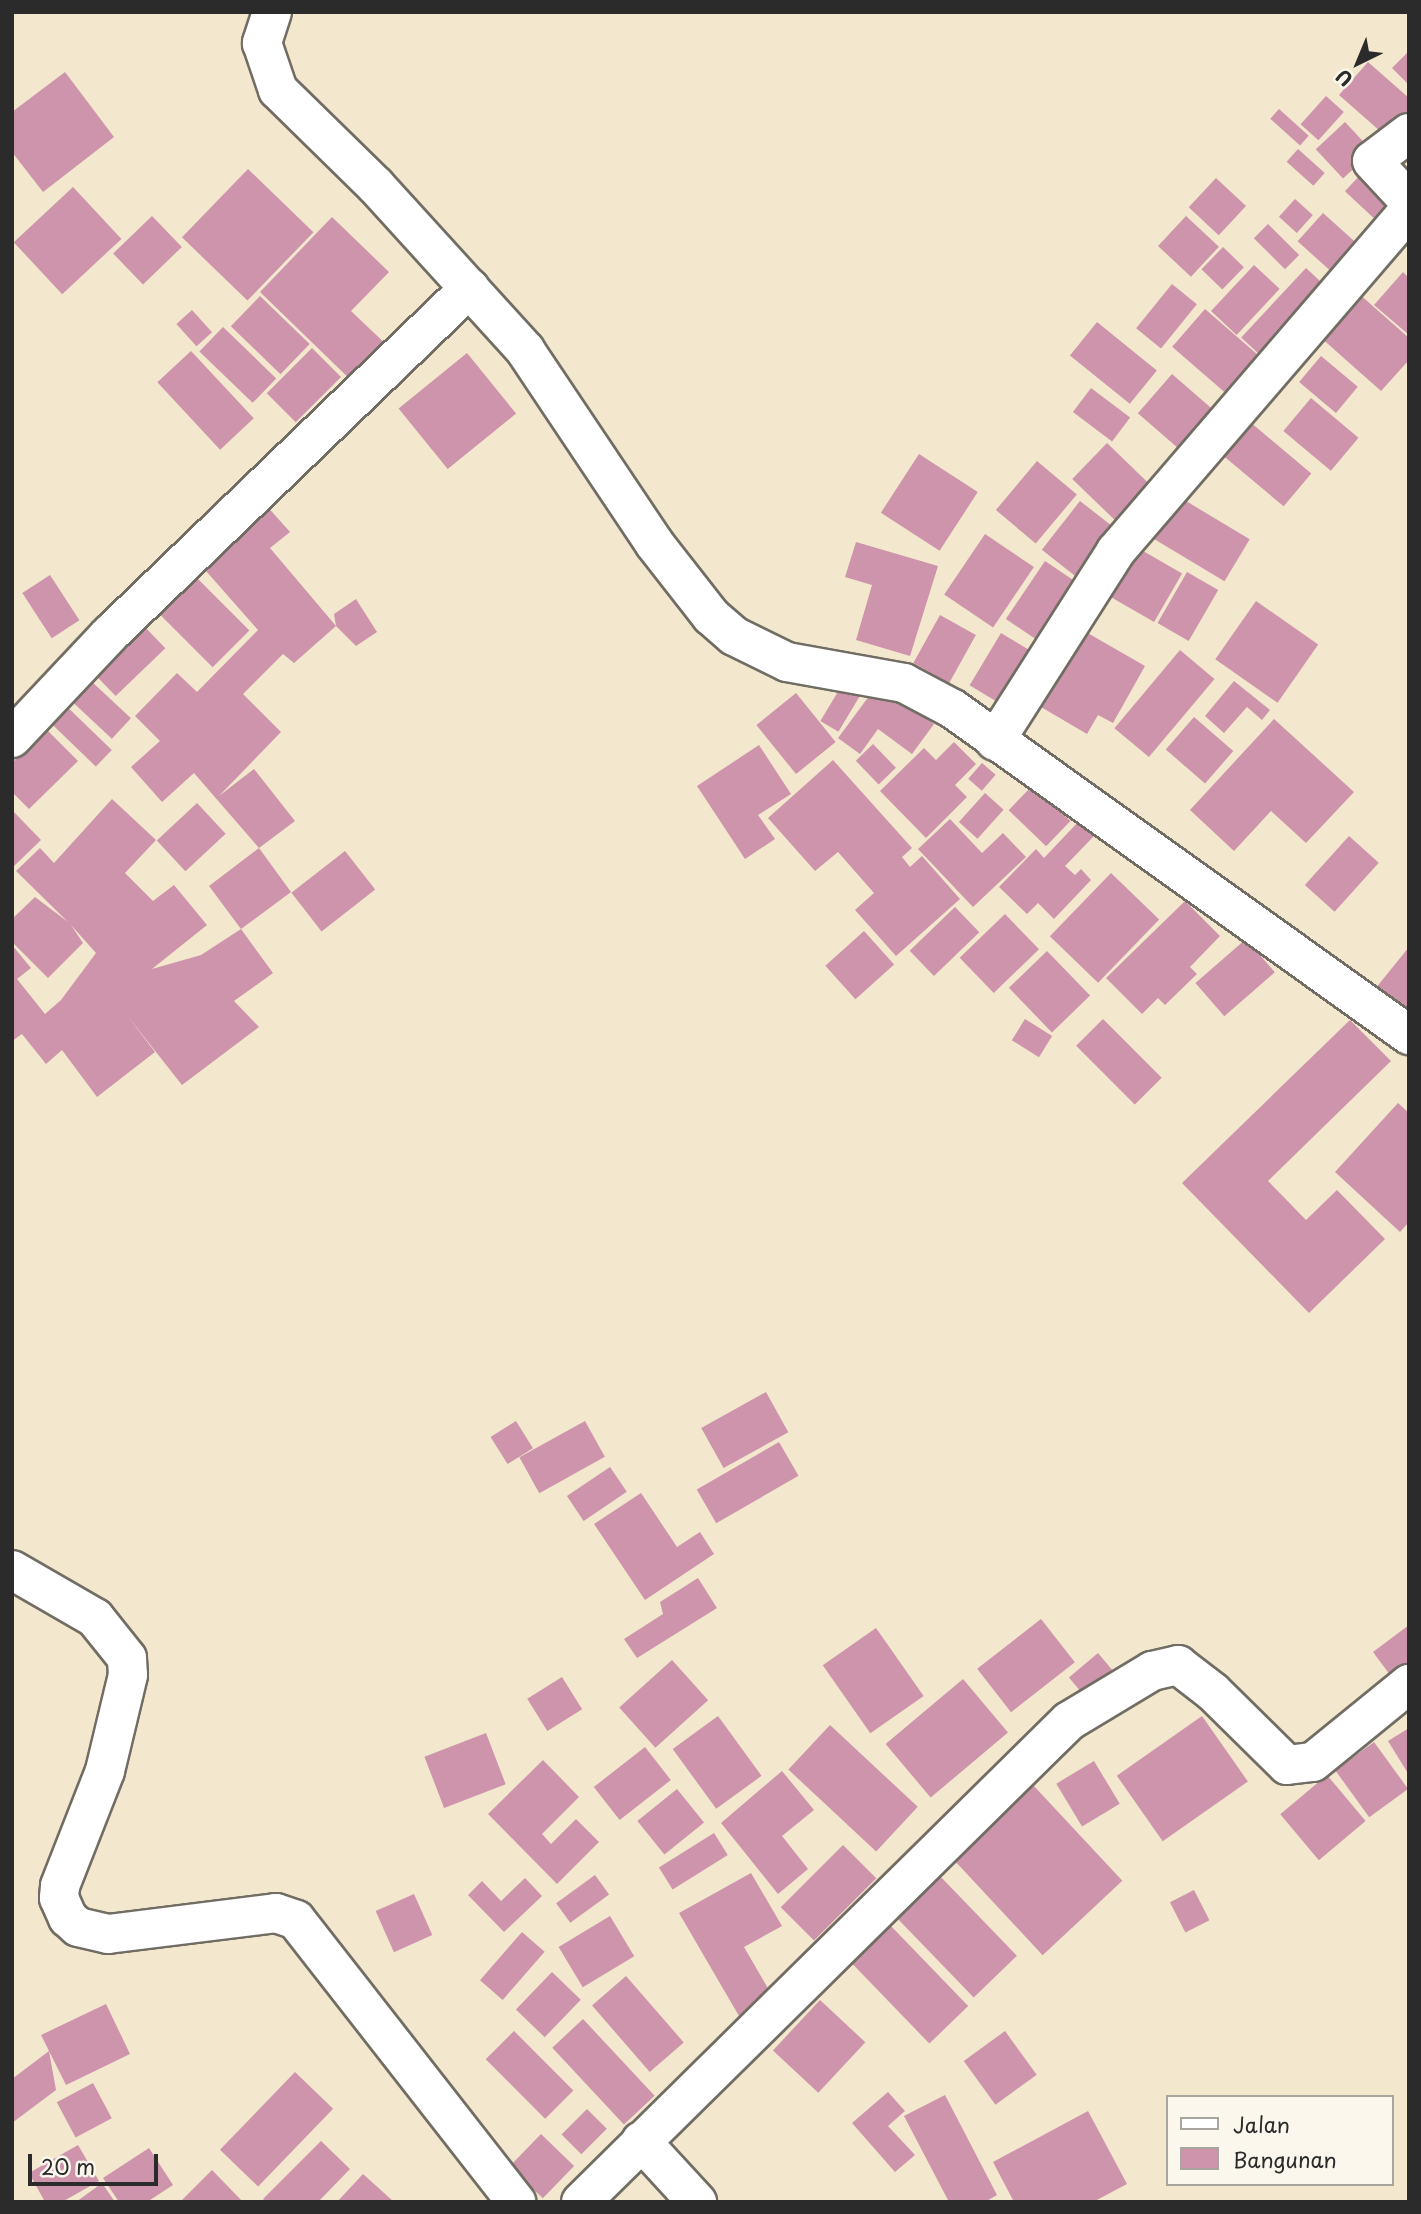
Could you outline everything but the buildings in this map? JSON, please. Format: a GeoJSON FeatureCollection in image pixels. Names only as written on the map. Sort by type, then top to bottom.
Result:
{"type":"FeatureCollection","features":[{"type":"Feature","properties":{"kind":"street"},"geometry":{"type":"LineString","coordinates":[[272,12],[262,43],[278,90],[470,288],[526,351],[654,543],[711,616],[734,636],[787,662],[904,683],[953,709],[1409,1035]]}},
{"type":"Feature","properties":{"kind":"street"},"geometry":{"type":"LineString","coordinates":[[1409,133],[1373,161],[1409,201]]}},
{"type":"Feature","properties":{"kind":"street"},"geometry":{"type":"LineString","coordinates":[[995,741],[1116,551],[1409,210]]}},
{"type":"Feature","properties":{"kind":"street"},"geometry":{"type":"LineString","coordinates":[[12,738],[110,634],[470,288]]}},
{"type":"Feature","properties":{"kind":"street"},"geometry":{"type":"LineString","coordinates":[[12,1570],[95,1618],[127,1658],[128,1675],[105,1772],[60,1886],[59,1898],[68,1918],[78,1927],[108,1934],[276,1913],[296,1920],[516,2202]]}},
{"type":"Feature","properties":{"kind":"street"},"geometry":{"type":"LineString","coordinates":[[581,2202],[1039,1745],[1069,1721],[1152,1671],[1178,1665],[1213,1692],[1287,1765],[1313,1762],[1334,1748],[1409,1684]]}},
{"type":"Feature","properties":{"kind":"street"},"geometry":{"type":"LineString","coordinates":[[640,2141],[697,2202]]}}]}
